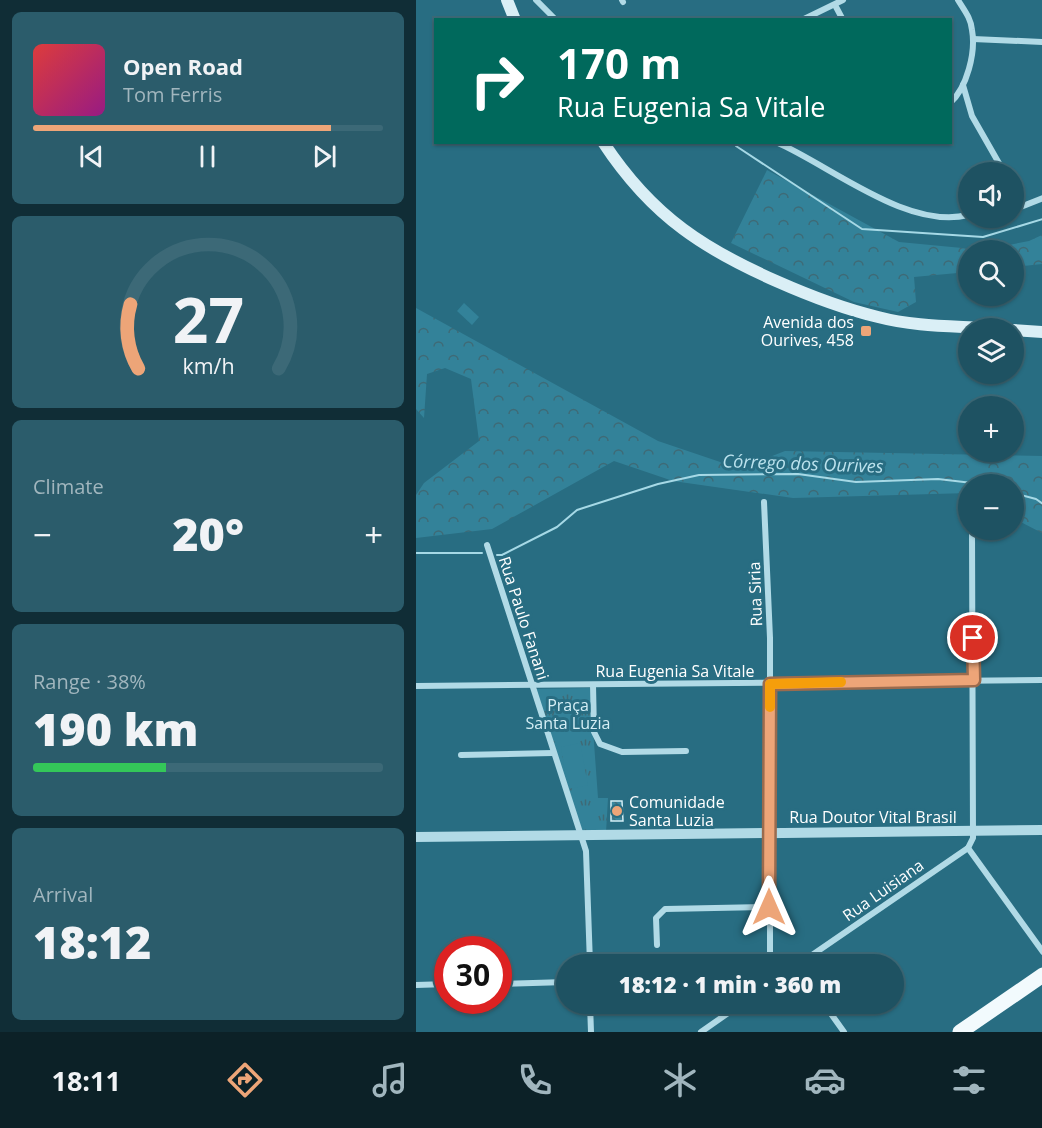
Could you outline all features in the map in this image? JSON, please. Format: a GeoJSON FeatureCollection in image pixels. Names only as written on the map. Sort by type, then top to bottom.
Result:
{"type":"FeatureCollection","features":[{"type":"Feature","properties":{"kind":"main road"},"geometry":{"type":"LineString","coordinates":[[507,0],[514,18]]}},
{"type":"Feature","properties":{"kind":"main road"},"geometry":{"type":"LineString","coordinates":[[605,144],[643,191],[684,231],[761,273],[816,297],[878,318],[912,324],[958,327]]}},
{"type":"Feature","properties":{"kind":"main road"},"geometry":{"type":"LineString","coordinates":[[1024,331],[1043,332]]}},
{"type":"Feature","properties":{"kind":"main road"},"geometry":{"type":"LineString","coordinates":[[960,1032],[1043,975]]}},
{"type":"Feature","properties":{"kind":"main road"},"geometry":{"type":"LineString","coordinates":[[977,1032],[1043,987]]}},
{"type":"Feature","properties":{"kind":"street"},"geometry":{"type":"LineString","coordinates":[[536,0],[551,18]]}},
{"type":"Feature","properties":{"kind":"street"},"geometry":{"type":"LineString","coordinates":[[806,18],[844,0]]}},
{"type":"Feature","properties":{"kind":"street"},"geometry":{"type":"LineString","coordinates":[[952,100],[963,84],[973,39],[968,15],[958,0]]}},
{"type":"Feature","properties":{"kind":"street"},"geometry":{"type":"LineString","coordinates":[[835,5],[842,18]]}},
{"type":"Feature","properties":{"kind":"street"},"geometry":{"type":"LineString","coordinates":[[973,39],[1043,42]]}},
{"type":"Feature","properties":{"kind":"street"},"geometry":{"type":"LineString","coordinates":[[963,84],[972,116],[998,162]]}},
{"type":"Feature","properties":{"kind":"street"},"geometry":{"type":"LineString","coordinates":[[780,144],[913,213],[947,219],[958,217]]}},
{"type":"Feature","properties":{"kind":"street"},"geometry":{"type":"LineString","coordinates":[[1024,206],[1043,198]]}},
{"type":"Feature","properties":{"kind":"street","name":"Rua Siria"},"geometry":{"type":"LineString","coordinates":[[764,502],[770,684],[768,832],[770,954]]}},
{"type":"Feature","properties":{"kind":"street"},"geometry":{"type":"LineString","coordinates":[[972,540],[976,832]]}},
{"type":"Feature","properties":{"kind":"street","name":"Rua Paulo Fanani"},"geometry":{"type":"LineString","coordinates":[[487,545],[553,753],[582,835],[588,869],[590,954]]}},
{"type":"Feature","properties":{"kind":"street","name":"Rua Eugenia Sa Vitale"},"geometry":{"type":"LineString","coordinates":[[416,686],[1043,680]]}},
{"type":"Feature","properties":{"kind":"street"},"geometry":{"type":"LineString","coordinates":[[593,685],[594,732],[600,744],[622,752],[686,751]]}},
{"type":"Feature","properties":{"kind":"street"},"geometry":{"type":"LineString","coordinates":[[461,755],[553,753]]}},
{"type":"Feature","properties":{"kind":"street","name":"Rua Doutor Vital Brasil"},"geometry":{"type":"LineString","coordinates":[[416,837],[1043,830]]}},
{"type":"Feature","properties":{"kind":"street","name":"Rua Luisiana"},"geometry":{"type":"LineString","coordinates":[[814,954],[968,848],[976,832]]}},
{"type":"Feature","properties":{"kind":"street"},"geometry":{"type":"LineString","coordinates":[[968,848],[1043,952]]}},
{"type":"Feature","properties":{"kind":"street"},"geometry":{"type":"LineString","coordinates":[[658,945],[656,918],[665,909],[769,907]]}},
{"type":"Feature","properties":{"kind":"street"},"geometry":{"type":"LineString","coordinates":[[512,984],[556,982]]}},
{"type":"Feature","properties":{"kind":"street"},"geometry":{"type":"LineString","coordinates":[[416,985],[434,984]]}},
{"type":"Feature","properties":{"kind":"street"},"geometry":{"type":"LineString","coordinates":[[590,1014],[591,1032]]}},
{"type":"Feature","properties":{"kind":"street"},"geometry":{"type":"LineString","coordinates":[[701,1032],[727,1014]]}},
{"type":"Feature","properties":{"kind":"street"},"geometry":{"type":"LineString","coordinates":[[831,1014],[844,1032]]}},
{"type":"Feature","properties":{"kind":"green space"},"geometry":{"type":"Polygon","coordinates":[[[767,170],[899,242],[958,248],[958,273],[914,277],[916,302],[898,312],[854,302],[731,243],[767,170]]]}},
{"type":"Feature","properties":{"kind":"green space"},"geometry":{"type":"Polygon","coordinates":[[[1042,235],[1042,264],[1024,266],[1024,242],[1042,235]]]}},
{"type":"Feature","properties":{"kind":"green space"},"geometry":{"type":"Polygon","coordinates":[[[464,303],[479,317],[472,325],[457,311],[464,303]]]}},
{"type":"Feature","properties":{"kind":"green space"},"geometry":{"type":"Polygon","coordinates":[[[416,308],[658,441],[729,465],[757,462],[785,451],[958,454],[958,462],[1024,462],[1024,456],[1042,456],[1042,533],[1024,524],[1024,474],[958,474],[958,493],[793,498],[673,481],[614,461],[492,529],[416,538],[416,495],[424,483],[479,441],[471,379],[445,368],[427,374],[424,418],[416,409],[416,308]]]}},
{"type":"Feature","properties":{"kind":"green space","name":"Praça Santa Luzia"},"geometry":{"type":"Polygon","coordinates":[[[590,688],[598,798],[608,798],[606,832],[583,833],[535,689],[590,688]]]}},
{"type":"Feature","properties":{"kind":"green space"},"geometry":{"type":"Polygon","coordinates":[[[580,743],[588,785],[568,789],[561,747],[580,743]]]}},
{"type":"Feature","properties":{"kind":"building","name":"Comunidade Santa Luzia"},"geometry":{"type":"Polygon","coordinates":[[[611,801],[622,801],[623,821],[611,821],[611,801]]]}},
{"type":"Feature","properties":{"kind":"waterway"},"geometry":{"type":"LineString","coordinates":[[736,146],[862,229],[983,237],[1043,219]]}},
{"type":"Feature","properties":{"kind":"waterway","name":"Córrego dos Ourives"},"geometry":{"type":"LineString","coordinates":[[497,555],[502,555],[557,527],[577,510],[658,484],[699,475],[798,474],[856,482],[938,479],[958,481]]}},
{"type":"Feature","properties":{"kind":"waterway","name":"Córrego dos Ourives"},"geometry":{"type":"LineString","coordinates":[[1024,496],[1036,499],[1043,504]]}},
{"type":"Feature","properties":{"kind":"waterway","name":"Córrego dos Ourives"},"geometry":{"type":"LineString","coordinates":[[416,553],[482,553]]}},
{"type":"Feature","properties":{"kind":"slow traffic"},"geometry":{"type":"LineString","coordinates":[[770,707],[770,684],[841,682]]}},
{"type":"Feature","properties":{"kind":"place","name":"Avenida dos Ourives, 458"},"geometry":{"type":"Point","coordinates":[866,331]}},
{"type":"Feature","properties":{"kind":"place","name":"Comunidade Santa Luzia"},"geometry":{"type":"Point","coordinates":[617,811]}},
{"type":"Feature","properties":{"kind":"route"},"geometry":{"type":"LineString","coordinates":[[769,907],[770,684],[974,680],[973,638]]}}]}
